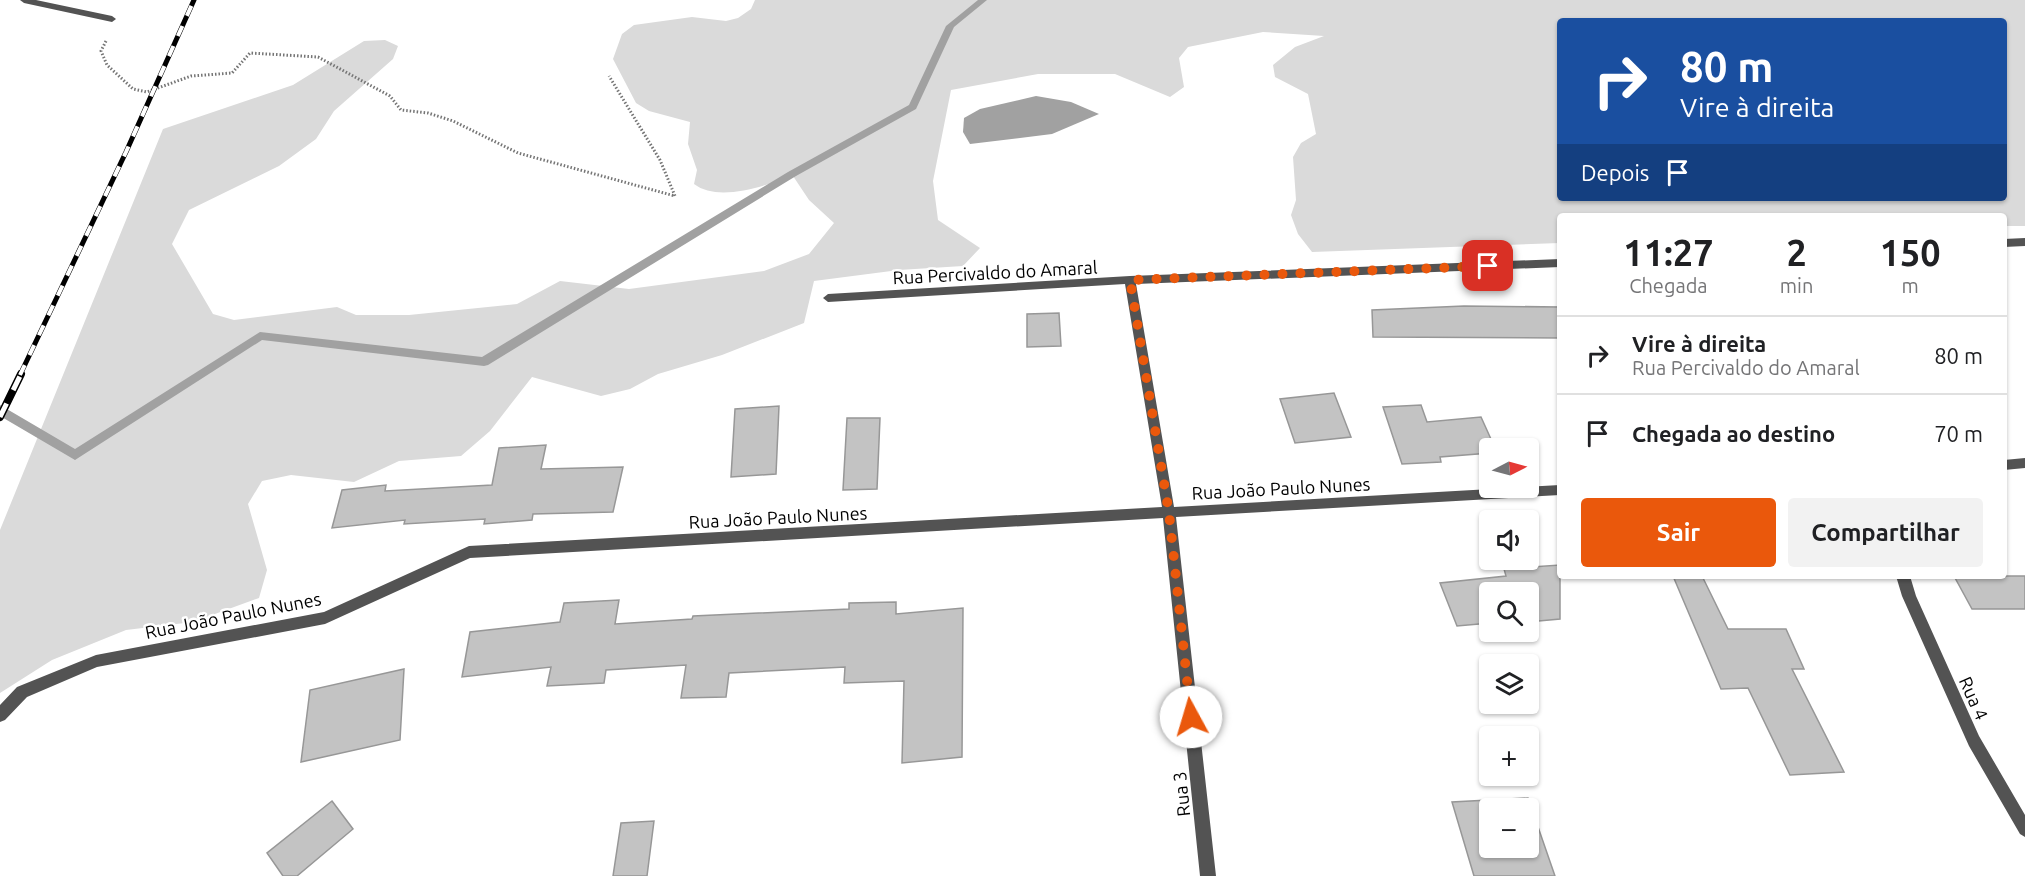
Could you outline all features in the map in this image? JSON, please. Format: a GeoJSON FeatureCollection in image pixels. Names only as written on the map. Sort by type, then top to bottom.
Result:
{"type":"FeatureCollection","features":[{"type":"Feature","properties":{"kind":"street"},"geometry":{"type":"LineString","coordinates":[[24,0],[112,19]]}},
{"type":"Feature","properties":{"kind":"street"},"geometry":{"type":"LineString","coordinates":[[2007,243],[2025,242]]}},
{"type":"Feature","properties":{"kind":"street","name":"Rua Percivaldo do Amaral"},"geometry":{"type":"LineString","coordinates":[[828,298],[1130,280],[1557,263]]}},
{"type":"Feature","properties":{"kind":"street","name":"Rua 3"},"geometry":{"type":"LineString","coordinates":[[1130,280],[1169,513],[1208,876]]}},
{"type":"Feature","properties":{"kind":"street"},"geometry":{"type":"LineString","coordinates":[[2007,465],[2025,464]]}},
{"type":"Feature","properties":{"kind":"street","name":"Rua João Paulo Nunes"},"geometry":{"type":"LineString","coordinates":[[0,715],[22,692],[96,661],[325,618],[469,552],[1557,490]]}},
{"type":"Feature","properties":{"kind":"street","name":"Rua 4"},"geometry":{"type":"LineString","coordinates":[[1904,579],[1909,596],[1974,741],[2025,830]]}},
{"type":"Feature","properties":{"kind":"path"},"geometry":{"type":"LineString","coordinates":[[112,19],[114,26],[101,51],[107,65],[133,89],[147,92],[191,76],[232,73],[250,53],[318,57],[390,96],[400,110],[428,113],[453,121],[518,153],[675,196],[660,160],[609,76]]}},
{"type":"Feature","properties":{"kind":"shaded area"},"geometry":{"type":"Polygon","coordinates":[[[755,0],[2025,0],[2025,226],[2007,226],[2007,213],[1557,213],[1557,243],[1312,252],[1298,234],[1291,215],[1296,200],[1293,157],[1301,143],[1316,134],[1308,94],[1275,77],[1273,65],[1295,47],[1324,36],[1263,32],[1188,47],[1179,58],[1184,87],[1170,97],[1115,74],[1038,74],[951,90],[933,181],[938,220],[980,248],[963,266],[899,270],[814,281],[804,323],[722,355],[658,374],[630,389],[601,396],[532,377],[490,431],[461,456],[399,461],[354,482],[291,475],[262,481],[248,504],[267,570],[259,598],[193,622],[126,630],[52,660],[0,693],[0,530],[163,129],[293,85],[364,41],[385,40],[398,46],[393,59],[334,111],[316,139],[279,166],[189,210],[172,244],[213,314],[234,320],[337,307],[356,315],[409,315],[517,304],[560,281],[629,289],[764,271],[809,254],[834,223],[809,200],[793,176],[729,192],[716,192],[694,184],[697,170],[688,144],[690,122],[649,111],[636,103],[613,59],[622,34],[634,25],[692,17],[726,21],[738,18],[751,9],[755,0]]]}},
{"type":"Feature","properties":{"kind":"shaded area"},"geometry":{"type":"Polygon","coordinates":[[[1036,96],[1071,102],[1099,114],[1052,134],[970,144],[963,132],[964,118],[980,109],[1036,96]]]}},
{"type":"Feature","properties":{"kind":"building"},"geometry":{"type":"Polygon","coordinates":[[[1464,306],[1557,307],[1557,338],[1373,337],[1372,310],[1464,306]]]}},
{"type":"Feature","properties":{"kind":"building"},"geometry":{"type":"Polygon","coordinates":[[[1059,313],[1061,346],[1027,347],[1027,314],[1059,313]]]}},
{"type":"Feature","properties":{"kind":"building"},"geometry":{"type":"Polygon","coordinates":[[[1334,393],[1351,437],[1295,443],[1280,399],[1334,393]]]}},
{"type":"Feature","properties":{"kind":"building"},"geometry":{"type":"Polygon","coordinates":[[[1421,405],[1427,422],[1481,417],[1490,438],[1479,438],[1479,454],[1440,457],[1441,462],[1402,464],[1383,407],[1421,405]]]}},
{"type":"Feature","properties":{"kind":"building"},"geometry":{"type":"Polygon","coordinates":[[[779,406],[776,474],[731,477],[735,409],[779,406]]]}},
{"type":"Feature","properties":{"kind":"building"},"geometry":{"type":"Polygon","coordinates":[[[847,418],[880,418],[877,489],[843,490],[847,418]]]}},
{"type":"Feature","properties":{"kind":"building"},"geometry":{"type":"Polygon","coordinates":[[[546,445],[541,469],[623,467],[613,512],[533,514],[532,520],[484,524],[485,519],[404,524],[405,520],[332,528],[342,490],[386,485],[385,491],[492,485],[499,448],[546,445]]]}},
{"type":"Feature","properties":{"kind":"building"},"geometry":{"type":"Polygon","coordinates":[[[1557,565],[1557,579],[1560,579],[1560,619],[1539,621],[1539,582],[1479,582],[1479,624],[1457,626],[1440,583],[1506,576],[1504,570],[1539,570],[1539,566],[1557,565]]]}},
{"type":"Feature","properties":{"kind":"building"},"geometry":{"type":"Polygon","coordinates":[[[2007,576],[2025,576],[2025,609],[1972,609],[1956,579],[2007,579],[2007,576]]]}},
{"type":"Feature","properties":{"kind":"building"},"geometry":{"type":"Polygon","coordinates":[[[1674,579],[1703,579],[1728,629],[1786,629],[1804,669],[1792,669],[1844,772],[1790,775],[1748,688],[1721,689],[1674,579]]]}},
{"type":"Feature","properties":{"kind":"building"},"geometry":{"type":"Polygon","coordinates":[[[619,600],[615,624],[692,619],[693,616],[849,609],[849,603],[896,602],[896,614],[963,608],[962,757],[902,763],[904,681],[844,683],[845,667],[729,673],[726,697],[681,698],[686,665],[606,670],[604,683],[547,686],[551,667],[462,677],[470,632],[560,622],[564,603],[619,600]]]}},
{"type":"Feature","properties":{"kind":"building"},"geometry":{"type":"Polygon","coordinates":[[[404,669],[400,740],[301,762],[310,690],[404,669]]]}},
{"type":"Feature","properties":{"kind":"building"},"geometry":{"type":"Polygon","coordinates":[[[332,801],[353,829],[297,876],[283,876],[267,853],[332,801]]]}},
{"type":"Feature","properties":{"kind":"building"},"geometry":{"type":"Polygon","coordinates":[[[1479,801],[1479,858],[1539,858],[1539,830],[1555,876],[1474,876],[1452,802],[1479,801]]]}},
{"type":"Feature","properties":{"kind":"building"},"geometry":{"type":"Polygon","coordinates":[[[654,821],[647,876],[613,876],[621,823],[654,821]]]}},
{"type":"Feature","properties":{"kind":"waterway"},"geometry":{"type":"LineString","coordinates":[[0,410],[75,455],[260,336],[484,362],[792,174],[913,107],[950,26],[983,0]]}},
{"type":"Feature","properties":{"kind":"railway"},"geometry":{"type":"LineString","coordinates":[[20,375],[126,152],[194,0]]}},
{"type":"Feature","properties":{"kind":"railway"},"geometry":{"type":"LineString","coordinates":[[0,417],[21,374]]}},
{"type":"Feature","properties":{"kind":"route"},"geometry":{"type":"LineString","coordinates":[[1191,717],[1169,513],[1130,280],[1488,266]]}}]}
